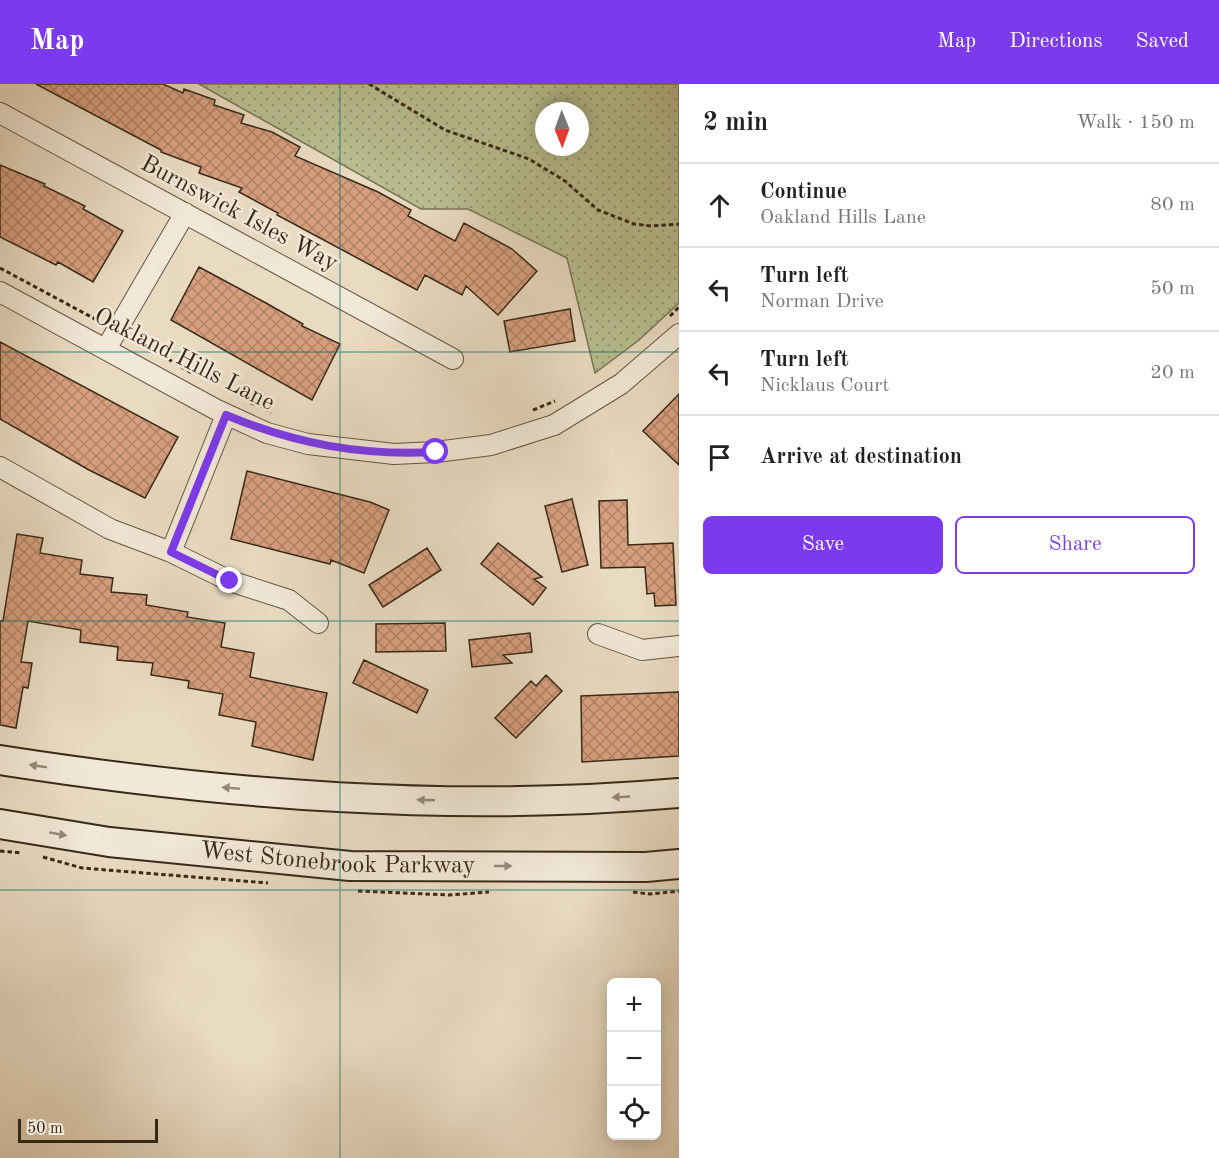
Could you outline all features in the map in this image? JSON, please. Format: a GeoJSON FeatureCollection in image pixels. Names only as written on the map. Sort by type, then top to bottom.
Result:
{"type":"FeatureCollection","features":[{"type":"Feature","properties":{"kind":"street","name":"Burnswick Isles Way"},"geometry":{"type":"LineString","coordinates":[[0,113],[453,359]]}},
{"type":"Feature","properties":{"kind":"street"},"geometry":{"type":"LineString","coordinates":[[106,349],[185,213]]}},
{"type":"Feature","properties":{"kind":"street","name":"Oakland Hills Lane"},"geometry":{"type":"LineString","coordinates":[[0,292],[226,415],[267,432],[308,444],[354,451],[404,454],[491,445],[554,425],[621,384],[673,327]]}},
{"type":"Feature","properties":{"kind":"street"},"geometry":{"type":"LineString","coordinates":[[171,552],[226,415]]}},
{"type":"Feature","properties":{"kind":"street"},"geometry":{"type":"LineString","coordinates":[[0,467],[110,529],[171,552],[230,581],[289,600],[318,623]]}},
{"type":"Feature","properties":{"kind":"street"},"geometry":{"type":"LineString","coordinates":[[598,634],[642,650],[679,646]]}},
{"type":"Feature","properties":{"kind":"street"},"geometry":{"type":"LineString","coordinates":[[0,760],[120,779],[350,798],[503,803],[679,793]]}},
{"type":"Feature","properties":{"kind":"street","name":"West Stonebrook Parkway"},"geometry":{"type":"LineString","coordinates":[[0,824],[109,842],[350,866],[646,867],[679,864]]}},
{"type":"Feature","properties":{"kind":"path"},"geometry":{"type":"LineString","coordinates":[[369,84],[445,130],[529,159],[565,181],[598,210],[651,226],[679,224]]}},
{"type":"Feature","properties":{"kind":"path"},"geometry":{"type":"LineString","coordinates":[[0,268],[97,320]]}},
{"type":"Feature","properties":{"kind":"path"},"geometry":{"type":"LineString","coordinates":[[673,327],[679,307]]}},
{"type":"Feature","properties":{"kind":"path"},"geometry":{"type":"LineString","coordinates":[[142,344],[201,378]]}},
{"type":"Feature","properties":{"kind":"path"},"geometry":{"type":"LineString","coordinates":[[529,412],[558,399]]}},
{"type":"Feature","properties":{"kind":"path"},"geometry":{"type":"LineString","coordinates":[[244,401],[264,407],[272,414]]}},
{"type":"Feature","properties":{"kind":"green space"},"geometry":{"type":"Polygon","coordinates":[[[199,84],[679,84],[679,303],[639,340],[595,373],[567,258],[468,209],[421,209],[199,84]]]}},
{"type":"Feature","properties":{"kind":"building"},"geometry":{"type":"Polygon","coordinates":[[[36,84],[163,84],[183,93],[184,89],[215,100],[214,105],[244,115],[241,123],[272,132],[300,147],[295,156],[378,192],[411,210],[408,216],[455,241],[464,223],[512,249],[537,271],[498,315],[466,286],[462,295],[425,275],[417,290],[277,215],[278,213],[239,192],[242,188],[199,173],[201,167],[161,152],[36,84]]]}},
{"type":"Feature","properties":{"kind":"building"},"geometry":{"type":"Polygon","coordinates":[[[0,165],[45,184],[44,186],[85,206],[83,209],[123,231],[93,282],[58,262],[56,265],[0,237],[0,165]]]}},
{"type":"Feature","properties":{"kind":"building"},"geometry":{"type":"Polygon","coordinates":[[[199,267],[303,324],[302,326],[340,344],[312,400],[171,320],[199,267]]]}},
{"type":"Feature","properties":{"kind":"building"},"geometry":{"type":"Polygon","coordinates":[[[570,309],[575,341],[510,352],[504,321],[570,309]]]}},
{"type":"Feature","properties":{"kind":"building"},"geometry":{"type":"Polygon","coordinates":[[[0,342],[178,437],[145,498],[89,470],[0,419],[0,342]]]}},
{"type":"Feature","properties":{"kind":"building"},"geometry":{"type":"Polygon","coordinates":[[[679,394],[679,465],[643,431],[679,394]]]}},
{"type":"Feature","properties":{"kind":"building"},"geometry":{"type":"Polygon","coordinates":[[[247,471],[370,502],[389,510],[364,573],[331,560],[330,564],[231,539],[247,471]]]}},
{"type":"Feature","properties":{"kind":"building"},"geometry":{"type":"Polygon","coordinates":[[[572,499],[588,565],[562,572],[545,506],[572,499]]]}},
{"type":"Feature","properties":{"kind":"building"},"geometry":{"type":"Polygon","coordinates":[[[627,500],[628,545],[673,543],[676,605],[655,606],[654,593],[647,594],[645,567],[601,568],[599,501],[627,500]]]}},
{"type":"Feature","properties":{"kind":"building"},"geometry":{"type":"Polygon","coordinates":[[[17,534],[43,538],[40,553],[82,560],[80,574],[113,578],[111,592],[147,595],[146,605],[188,612],[187,617],[225,623],[221,647],[254,653],[250,677],[327,693],[313,760],[252,746],[256,722],[219,715],[223,694],[188,688],[189,681],[151,675],[153,663],[117,660],[118,647],[80,642],[81,630],[28,621],[21,662],[32,663],[28,688],[23,687],[16,728],[0,725],[0,621],[3,621],[17,534]]]}},
{"type":"Feature","properties":{"kind":"building"},"geometry":{"type":"Polygon","coordinates":[[[498,543],[542,577],[534,579],[546,588],[533,605],[481,564],[498,543]]]}},
{"type":"Feature","properties":{"kind":"building"},"geometry":{"type":"Polygon","coordinates":[[[427,548],[441,570],[383,607],[369,585],[427,548]]]}},
{"type":"Feature","properties":{"kind":"building"},"geometry":{"type":"Polygon","coordinates":[[[445,623],[446,651],[376,652],[376,624],[445,623]]]}},
{"type":"Feature","properties":{"kind":"building"},"geometry":{"type":"Polygon","coordinates":[[[530,633],[532,652],[503,655],[512,663],[472,667],[469,640],[530,633]]]}},
{"type":"Feature","properties":{"kind":"building"},"geometry":{"type":"Polygon","coordinates":[[[364,660],[428,690],[417,713],[353,683],[364,660]]]}},
{"type":"Feature","properties":{"kind":"building"},"geometry":{"type":"Polygon","coordinates":[[[546,675],[562,691],[516,738],[495,718],[531,681],[536,686],[546,675]]]}},
{"type":"Feature","properties":{"kind":"building"},"geometry":{"type":"Polygon","coordinates":[[[679,692],[679,756],[582,762],[581,696],[679,692]]]}},
{"type":"Feature","properties":{"kind":"route"},"geometry":{"type":"LineString","coordinates":[[230,581],[171,552],[226,415],[267,432],[308,444],[394,454],[436,452]]}}]}
